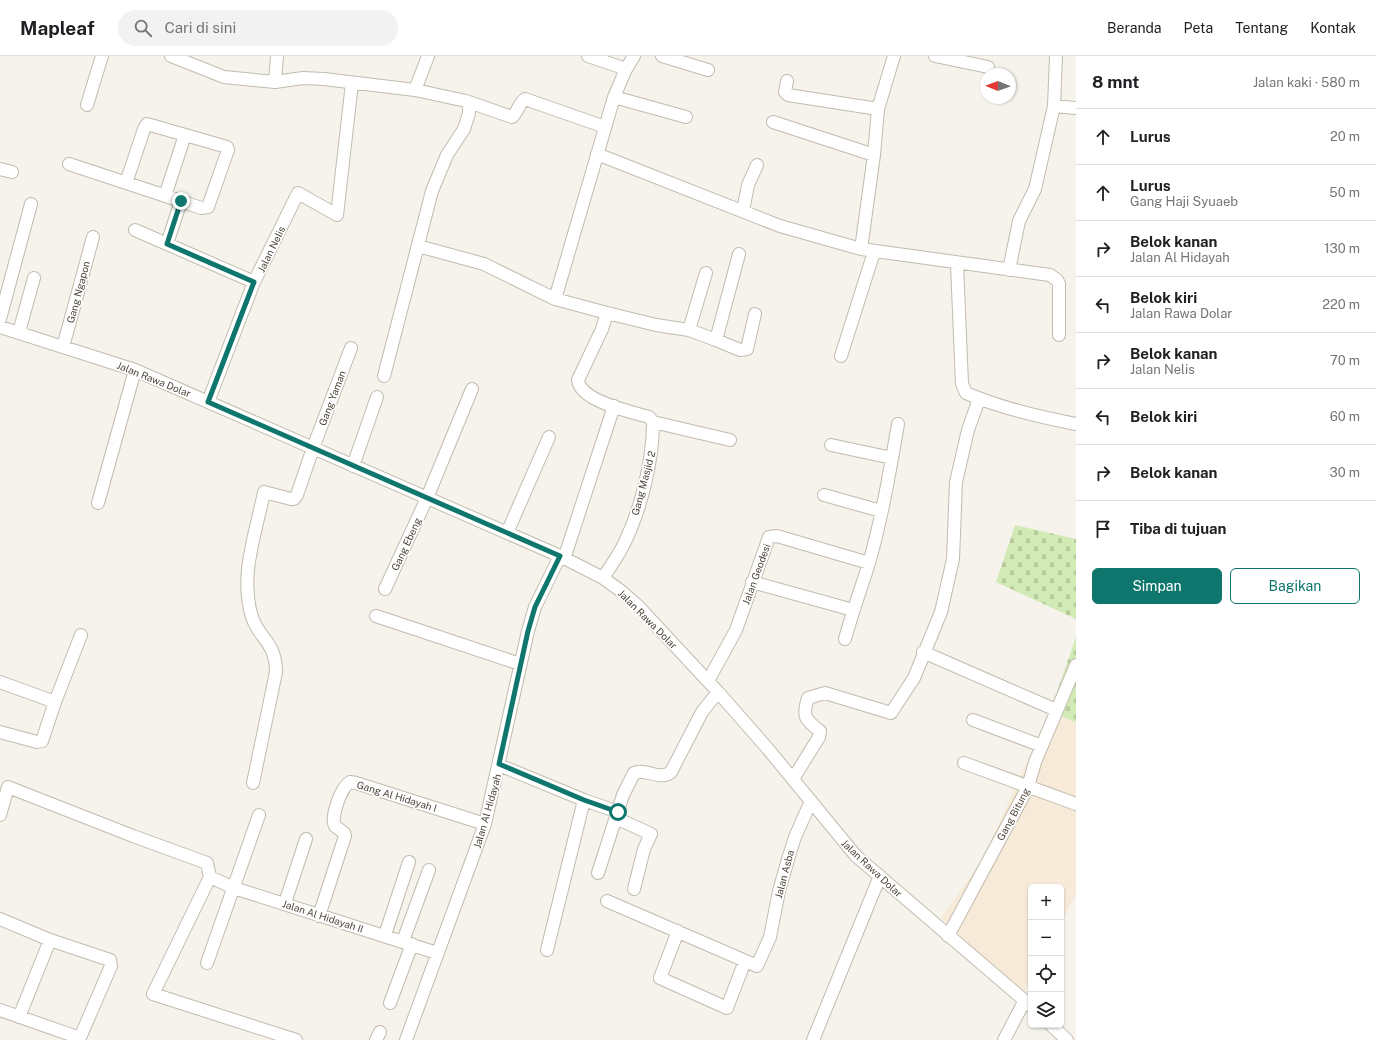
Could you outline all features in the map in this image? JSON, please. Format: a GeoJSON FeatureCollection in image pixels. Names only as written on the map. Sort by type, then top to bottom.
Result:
{"type":"FeatureCollection","features":[{"type":"Feature","properties":{"kind":"street"},"geometry":{"type":"LineString","coordinates":[[87,105],[102,56]]}},
{"type":"Feature","properties":{"kind":"street"},"geometry":{"type":"LineString","coordinates":[[171,56],[224,77],[274,82],[303,78],[343,81],[415,90],[469,102],[512,117],[525,100],[605,127]]}},
{"type":"Feature","properties":{"kind":"street"},"geometry":{"type":"LineString","coordinates":[[274,82],[276,56]]}},
{"type":"Feature","properties":{"kind":"street"},"geometry":{"type":"LineString","coordinates":[[415,90],[428,56]]}},
{"type":"Feature","properties":{"kind":"street"},"geometry":{"type":"LineString","coordinates":[[588,56],[626,69]]}},
{"type":"Feature","properties":{"kind":"street"},"geometry":{"type":"LineString","coordinates":[[555,299],[614,97],[626,69],[634,56]]}},
{"type":"Feature","properties":{"kind":"street"},"geometry":{"type":"LineString","coordinates":[[662,56],[708,70]]}},
{"type":"Feature","properties":{"kind":"street"},"geometry":{"type":"LineString","coordinates":[[861,249],[874,155],[878,109],[894,56]]}},
{"type":"Feature","properties":{"kind":"street"},"geometry":{"type":"LineString","coordinates":[[935,56],[988,68]]}},
{"type":"Feature","properties":{"kind":"street"},"geometry":{"type":"LineString","coordinates":[[1009,270],[1019,221],[1035,189],[1054,106],[1056,56]]}},
{"type":"Feature","properties":{"kind":"street"},"geometry":{"type":"LineString","coordinates":[[787,81],[785,92],[788,94],[878,109]]}},
{"type":"Feature","properties":{"kind":"street","name":"Jalan Nelis"},"geometry":{"type":"LineString","coordinates":[[208,402],[254,282],[298,193],[337,215],[352,83]]}},
{"type":"Feature","properties":{"kind":"street"},"geometry":{"type":"LineString","coordinates":[[614,97],[686,117]]}},
{"type":"Feature","properties":{"kind":"street"},"geometry":{"type":"LineString","coordinates":[[384,376],[432,192],[447,155],[464,129],[469,113],[469,102]]}},
{"type":"Feature","properties":{"kind":"street"},"geometry":{"type":"LineString","coordinates":[[1054,106],[1076,108]]}},
{"type":"Feature","properties":{"kind":"street"},"geometry":{"type":"LineString","coordinates":[[773,122],[874,155]]}},
{"type":"Feature","properties":{"kind":"street"},"geometry":{"type":"LineString","coordinates":[[69,164],[126,184],[201,208],[208,207],[228,150],[227,147],[147,124],[126,184]]}},
{"type":"Feature","properties":{"kind":"street"},"geometry":{"type":"LineString","coordinates":[[165,196],[185,134]]}},
{"type":"Feature","properties":{"kind":"street"},"geometry":{"type":"LineString","coordinates":[[598,154],[780,226],[861,249],[957,264],[1050,275],[1057,280],[1059,335]]}},
{"type":"Feature","properties":{"kind":"street"},"geometry":{"type":"LineString","coordinates":[[743,211],[748,185],[757,165]]}},
{"type":"Feature","properties":{"kind":"street"},"geometry":{"type":"LineString","coordinates":[[0,169],[12,172]]}},
{"type":"Feature","properties":{"kind":"street"},"geometry":{"type":"LineString","coordinates":[[167,244],[181,201]]}},
{"type":"Feature","properties":{"kind":"street"},"geometry":{"type":"LineString","coordinates":[[0,319],[31,204]]}},
{"type":"Feature","properties":{"kind":"street"},"geometry":{"type":"LineString","coordinates":[[135,230],[254,282]]}},
{"type":"Feature","properties":{"kind":"street","name":"Gang Ngapon"},"geometry":{"type":"LineString","coordinates":[[63,346],[93,237]]}},
{"type":"Feature","properties":{"kind":"street"},"geometry":{"type":"LineString","coordinates":[[418,246],[484,264],[555,299],[656,325],[689,330],[740,350],[747,349],[755,314]]}},
{"type":"Feature","properties":{"kind":"street"},"geometry":{"type":"LineString","coordinates":[[841,356],[874,252]]}},
{"type":"Feature","properties":{"kind":"street"},"geometry":{"type":"LineString","coordinates":[[716,340],[739,254]]}},
{"type":"Feature","properties":{"kind":"street"},"geometry":{"type":"LineString","coordinates":[[957,264],[962,384],[966,393],[979,399],[1052,420],[1076,424]]}},
{"type":"Feature","properties":{"kind":"street"},"geometry":{"type":"LineString","coordinates":[[689,330],[706,273]]}},
{"type":"Feature","properties":{"kind":"street"},"geometry":{"type":"LineString","coordinates":[[19,332],[34,278]]}},
{"type":"Feature","properties":{"kind":"street"},"geometry":{"type":"LineString","coordinates":[[606,313],[602,329],[578,380],[584,392],[614,406],[648,417],[653,422],[730,440]]}},
{"type":"Feature","properties":{"kind":"street","name":"Jalan Rawa Dolar"},"geometry":{"type":"LineString","coordinates":[[0,326],[135,370],[562,557],[603,578],[621,591],[638,607],[708,681],[793,779],[856,856],[1028,1003]]}},
{"type":"Feature","properties":{"kind":"street","name":"Gang Yaman"},"geometry":{"type":"LineString","coordinates":[[253,783],[276,672],[276,660],[272,650],[252,618],[247,597],[246,580],[264,492],[294,499],[297,495],[312,448],[350,348]]}},
{"type":"Feature","properties":{"kind":"street"},"geometry":{"type":"LineString","coordinates":[[98,502],[135,370]]}},
{"type":"Feature","properties":{"kind":"street","name":"Gang Ebeng"},"geometry":{"type":"LineString","coordinates":[[385,589],[427,498],[444,453],[472,389]]}},
{"type":"Feature","properties":{"kind":"street"},"geometry":{"type":"LineString","coordinates":[[353,466],[377,397]]}},
{"type":"Feature","properties":{"kind":"street"},"geometry":{"type":"LineString","coordinates":[[793,779],[819,737],[820,731],[808,722],[806,716],[808,698],[825,693],[891,713],[914,678],[943,604],[953,559],[956,482],[968,430],[979,399]]}},
{"type":"Feature","properties":{"kind":"street","name":"Jalan Al Hidayah"},"geometry":{"type":"LineString","coordinates":[[406,1040],[485,824],[520,664],[535,607],[562,557],[614,406]]}},
{"type":"Feature","properties":{"kind":"street","name":"Gang Masjid 2"},"geometry":{"type":"LineString","coordinates":[[603,578],[624,544],[639,504],[653,443],[653,422]]}},
{"type":"Feature","properties":{"kind":"street"},"geometry":{"type":"LineString","coordinates":[[845,639],[852,610],[869,563],[898,424]]}},
{"type":"Feature","properties":{"kind":"street"},"geometry":{"type":"LineString","coordinates":[[507,533],[550,437]]}},
{"type":"Feature","properties":{"kind":"street"},"geometry":{"type":"LineString","coordinates":[[831,445],[892,458]]}},
{"type":"Feature","properties":{"kind":"street"},"geometry":{"type":"LineString","coordinates":[[824,495],[881,511]]}},
{"type":"Feature","properties":{"kind":"street","name":"Jalan Geodesi"},"geometry":{"type":"LineString","coordinates":[[708,681],[736,630],[752,582],[771,536],[869,563]]}},
{"type":"Feature","properties":{"kind":"street"},"geometry":{"type":"LineString","coordinates":[[752,582],[852,610]]}},
{"type":"Feature","properties":{"kind":"street"},"geometry":{"type":"LineString","coordinates":[[376,616],[520,664]]}},
{"type":"Feature","properties":{"kind":"street"},"geometry":{"type":"LineString","coordinates":[[0,732],[37,742],[42,741],[55,702],[81,635]]}},
{"type":"Feature","properties":{"kind":"street"},"geometry":{"type":"LineString","coordinates":[[923,652],[1056,710]]}},
{"type":"Feature","properties":{"kind":"street","name":"Gang Bitung"},"geometry":{"type":"LineString","coordinates":[[948,936],[1028,788],[1056,710],[1076,665]]}},
{"type":"Feature","properties":{"kind":"street"},"geometry":{"type":"LineString","coordinates":[[0,682],[55,702]]}},
{"type":"Feature","properties":{"kind":"street"},"geometry":{"type":"LineString","coordinates":[[598,873],[617,815],[634,773],[640,770],[662,776],[671,772],[702,712],[718,692]]}},
{"type":"Feature","properties":{"kind":"street"},"geometry":{"type":"LineString","coordinates":[[973,720],[1042,746]]}},
{"type":"Feature","properties":{"kind":"street"},"geometry":{"type":"LineString","coordinates":[[964,763],[1028,788],[1076,804]]}},
{"type":"Feature","properties":{"kind":"street"},"geometry":{"type":"LineString","coordinates":[[499,764],[617,815],[651,834],[644,849],[634,890]]}},
{"type":"Feature","properties":{"kind":"street","name":"Gang Al Hidayah I"},"geometry":{"type":"LineString","coordinates":[[319,916],[344,840],[344,833],[335,826],[333,820],[343,789],[350,782],[485,824]]}},
{"type":"Feature","properties":{"kind":"street"},"geometry":{"type":"LineString","coordinates":[[0,815],[4,785],[133,836],[207,863],[210,878],[153,994],[296,1040]]}},
{"type":"Feature","properties":{"kind":"street"},"geometry":{"type":"LineString","coordinates":[[547,950],[584,800]]}},
{"type":"Feature","properties":{"kind":"street","name":"Jalan Asba"},"geometry":{"type":"LineString","coordinates":[[745,961],[757,966],[764,949],[767,948],[779,891],[789,856],[795,837],[811,801]]}},
{"type":"Feature","properties":{"kind":"street"},"geometry":{"type":"LineString","coordinates":[[207,963],[259,815]]}},
{"type":"Feature","properties":{"kind":"street"},"geometry":{"type":"LineString","coordinates":[[285,903],[306,839]]}},
{"type":"Feature","properties":{"kind":"street"},"geometry":{"type":"LineString","coordinates":[[385,935],[409,862]]}},
{"type":"Feature","properties":{"kind":"street"},"geometry":{"type":"LineString","coordinates":[[390,1003],[429,870]]}},
{"type":"Feature","properties":{"kind":"street"},"geometry":{"type":"LineString","coordinates":[[813,1040],[880,876]]}},
{"type":"Feature","properties":{"kind":"street","name":"Jalan Al Hidayah II"},"geometry":{"type":"LineString","coordinates":[[210,878],[234,888],[285,903],[319,916],[385,935],[437,953]]}},
{"type":"Feature","properties":{"kind":"street"},"geometry":{"type":"LineString","coordinates":[[607,901],[678,931],[745,961],[727,1008],[660,978],[678,931]]}},
{"type":"Feature","properties":{"kind":"street"},"geometry":{"type":"LineString","coordinates":[[0,919],[50,940],[110,960],[112,963],[79,1039],[0,1010]]}},
{"type":"Feature","properties":{"kind":"street"},"geometry":{"type":"LineString","coordinates":[[19,1017],[50,940]]}},
{"type":"Feature","properties":{"kind":"street"},"geometry":{"type":"LineString","coordinates":[[1004,1040],[1028,1003]]}},
{"type":"Feature","properties":{"kind":"street"},"geometry":{"type":"LineString","coordinates":[[1054,1028],[1067,1040]]}},
{"type":"Feature","properties":{"kind":"street"},"geometry":{"type":"LineString","coordinates":[[1072,1040],[1076,1033]]}},
{"type":"Feature","properties":{"kind":"shaded area"},"geometry":{"type":"Polygon","coordinates":[[[1050,712],[1076,722],[1076,894],[1064,917],[1064,884],[1028,884],[1028,985],[1023,994],[941,918],[982,860],[1050,712]]]}},
{"type":"Feature","properties":{"kind":"green space"},"geometry":{"type":"Polygon","coordinates":[[[1015,525],[1076,539],[1076,619],[996,582],[1015,525]]]}},
{"type":"Feature","properties":{"kind":"green space"},"geometry":{"type":"Polygon","coordinates":[[[1076,637],[1076,722],[1050,712],[1076,637]]]}},
{"type":"Feature","properties":{"kind":"route"},"geometry":{"type":"LineString","coordinates":[[181,201],[167,244],[254,282],[208,402],[560,556],[535,607],[528,631],[499,764],[584,800],[618,812]]}}]}
